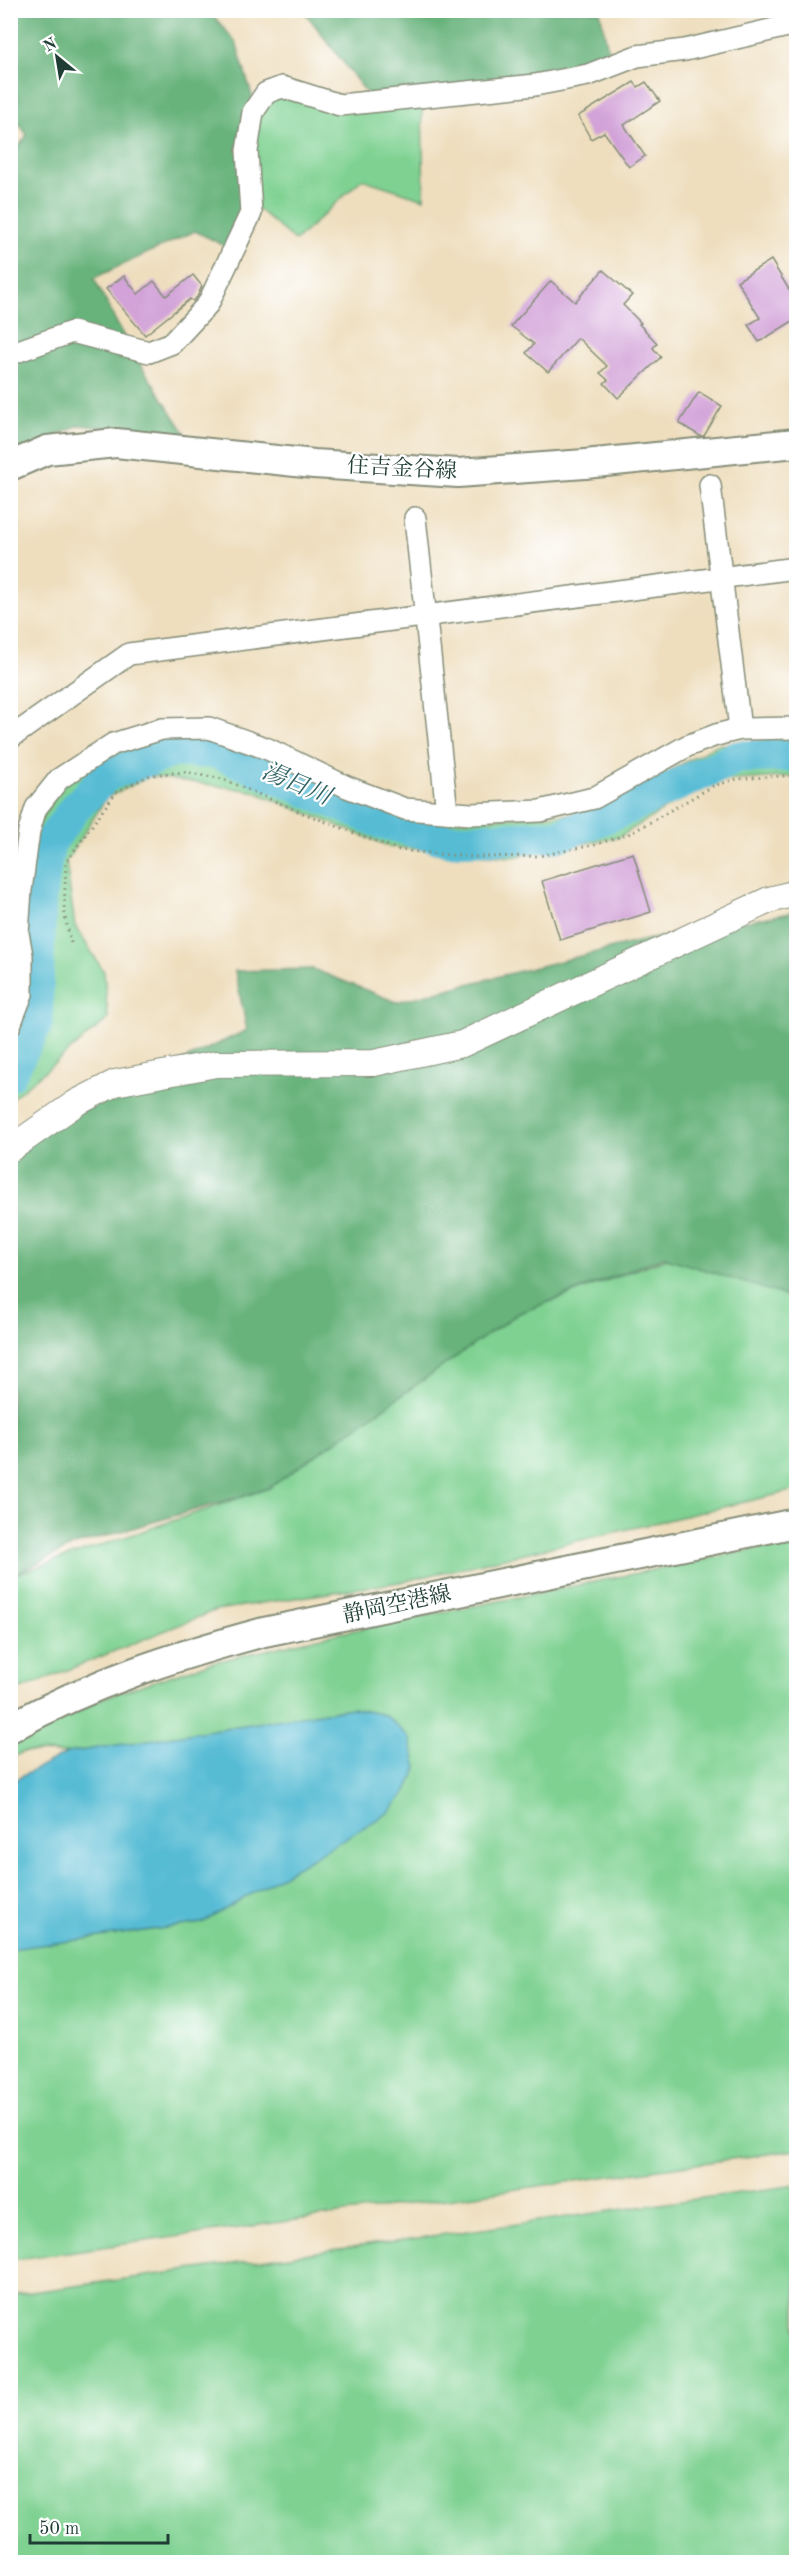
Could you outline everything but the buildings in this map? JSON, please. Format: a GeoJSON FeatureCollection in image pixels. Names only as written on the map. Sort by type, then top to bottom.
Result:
{"type":"FeatureCollection","features":[{"type":"Feature","properties":{"kind":"main road","name":"住吉金谷線"},"geometry":{"type":"LineString","coordinates":[[10,466],[47,450],[116,443],[314,464],[458,472],[585,464],[796,443]]}},
{"type":"Feature","properties":{"kind":"main road","name":"静岡空港線"},"geometry":{"type":"LineString","coordinates":[[10,1728],[51,1705],[96,1685],[178,1655],[264,1632],[796,1523]]}},
{"type":"Feature","properties":{"kind":"street"},"geometry":{"type":"LineString","coordinates":[[10,354],[72,332],[149,352],[172,343],[208,304],[251,213],[248,151],[253,112],[266,93],[282,87],[340,105],[535,85],[588,75],[637,56],[685,50],[796,24]]}},
{"type":"Feature","properties":{"kind":"street"},"geometry":{"type":"LineString","coordinates":[[710,485],[740,729]]}},
{"type":"Feature","properties":{"kind":"street"},"geometry":{"type":"LineString","coordinates":[[415,518],[447,812]]}},
{"type":"Feature","properties":{"kind":"street"},"geometry":{"type":"LineString","coordinates":[[10,738],[129,654],[796,568]]}},
{"type":"Feature","properties":{"kind":"street"},"geometry":{"type":"LineString","coordinates":[[10,1025],[22,994],[22,955],[13,929],[29,831],[36,808],[59,779],[112,744],[162,729],[209,728],[268,749],[347,787],[405,809],[447,812],[540,811],[594,798],[687,746],[740,729],[796,728]]}},
{"type":"Feature","properties":{"kind":"street"},"geometry":{"type":"LineString","coordinates":[[10,1149],[76,1103],[115,1083],[216,1064],[374,1063],[462,1044],[769,900],[796,893]]}},
{"type":"Feature","properties":{"kind":"path"},"geometry":{"type":"LineString","coordinates":[[71,943],[64,912],[66,862],[116,792],[150,776],[184,772],[223,779],[399,850],[472,857],[538,856],[594,845],[631,833],[713,786],[737,779],[796,775]]}},
{"type":"Feature","properties":{"kind":"green space"},"geometry":{"type":"Polygon","coordinates":[[[11,11],[209,11],[236,42],[253,99],[251,213],[229,248],[195,231],[94,278],[129,347],[187,436],[79,425],[11,457],[10,159],[27,135],[11,112],[11,11]]]}},
{"type":"Feature","properties":{"kind":"green space"},"geometry":{"type":"Polygon","coordinates":[[[304,11],[600,11],[610,60],[535,85],[374,103],[304,11]]]}},
{"type":"Feature","properties":{"kind":"green space"},"geometry":{"type":"Polygon","coordinates":[[[269,96],[422,107],[424,199],[362,179],[295,241],[257,208],[252,116],[269,96]]]}},
{"type":"Feature","properties":{"kind":"green space"},"geometry":{"type":"Polygon","coordinates":[[[177,729],[263,751],[326,786],[428,822],[591,813],[717,745],[796,737],[796,776],[709,782],[619,837],[512,857],[391,847],[252,791],[150,776],[106,798],[66,862],[75,926],[104,972],[108,1019],[11,1099],[11,1044],[27,1006],[29,941],[38,825],[63,782],[108,755],[177,729]]]}},
{"type":"Feature","properties":{"kind":"green space"},"geometry":{"type":"Polygon","coordinates":[[[796,912],[796,1299],[664,1257],[517,1314],[269,1488],[75,1545],[13,1575],[11,1591],[11,1142],[247,1030],[235,971],[313,969],[396,1002],[641,941],[796,912]]]}},
{"type":"Feature","properties":{"kind":"green space"},"geometry":{"type":"Polygon","coordinates":[[[689,1250],[796,1271],[796,1490],[401,1582],[216,1610],[11,1693],[10,1581],[13,1575],[269,1488],[517,1314],[689,1250]]]}},
{"type":"Feature","properties":{"kind":"green space"},"geometry":{"type":"Polygon","coordinates":[[[796,1541],[796,2150],[11,2260],[10,1949],[202,1923],[352,1708],[67,1753],[23,1752],[11,1758],[11,1745],[105,1697],[210,1663],[335,1634],[796,1541]]]}},
{"type":"Feature","properties":{"kind":"green space"},"geometry":{"type":"Polygon","coordinates":[[[796,2185],[796,2562],[11,2562],[11,2295],[796,2185]]]}},
{"type":"Feature","properties":{"kind":"water"},"geometry":{"type":"Polygon","coordinates":[[[352,1708],[385,1715],[409,1737],[417,1768],[407,1791],[388,1813],[202,1923],[11,1949],[11,1782],[67,1753],[352,1708]]]}},
{"type":"Feature","properties":{"kind":"waterway","name":"湯日川"},"geometry":{"type":"LineString","coordinates":[[10,1074],[36,1024],[40,895],[49,844],[74,809],[107,775],[174,751],[216,752],[383,823],[449,840],[558,836],[619,812],[738,757],[796,755]]}}]}
